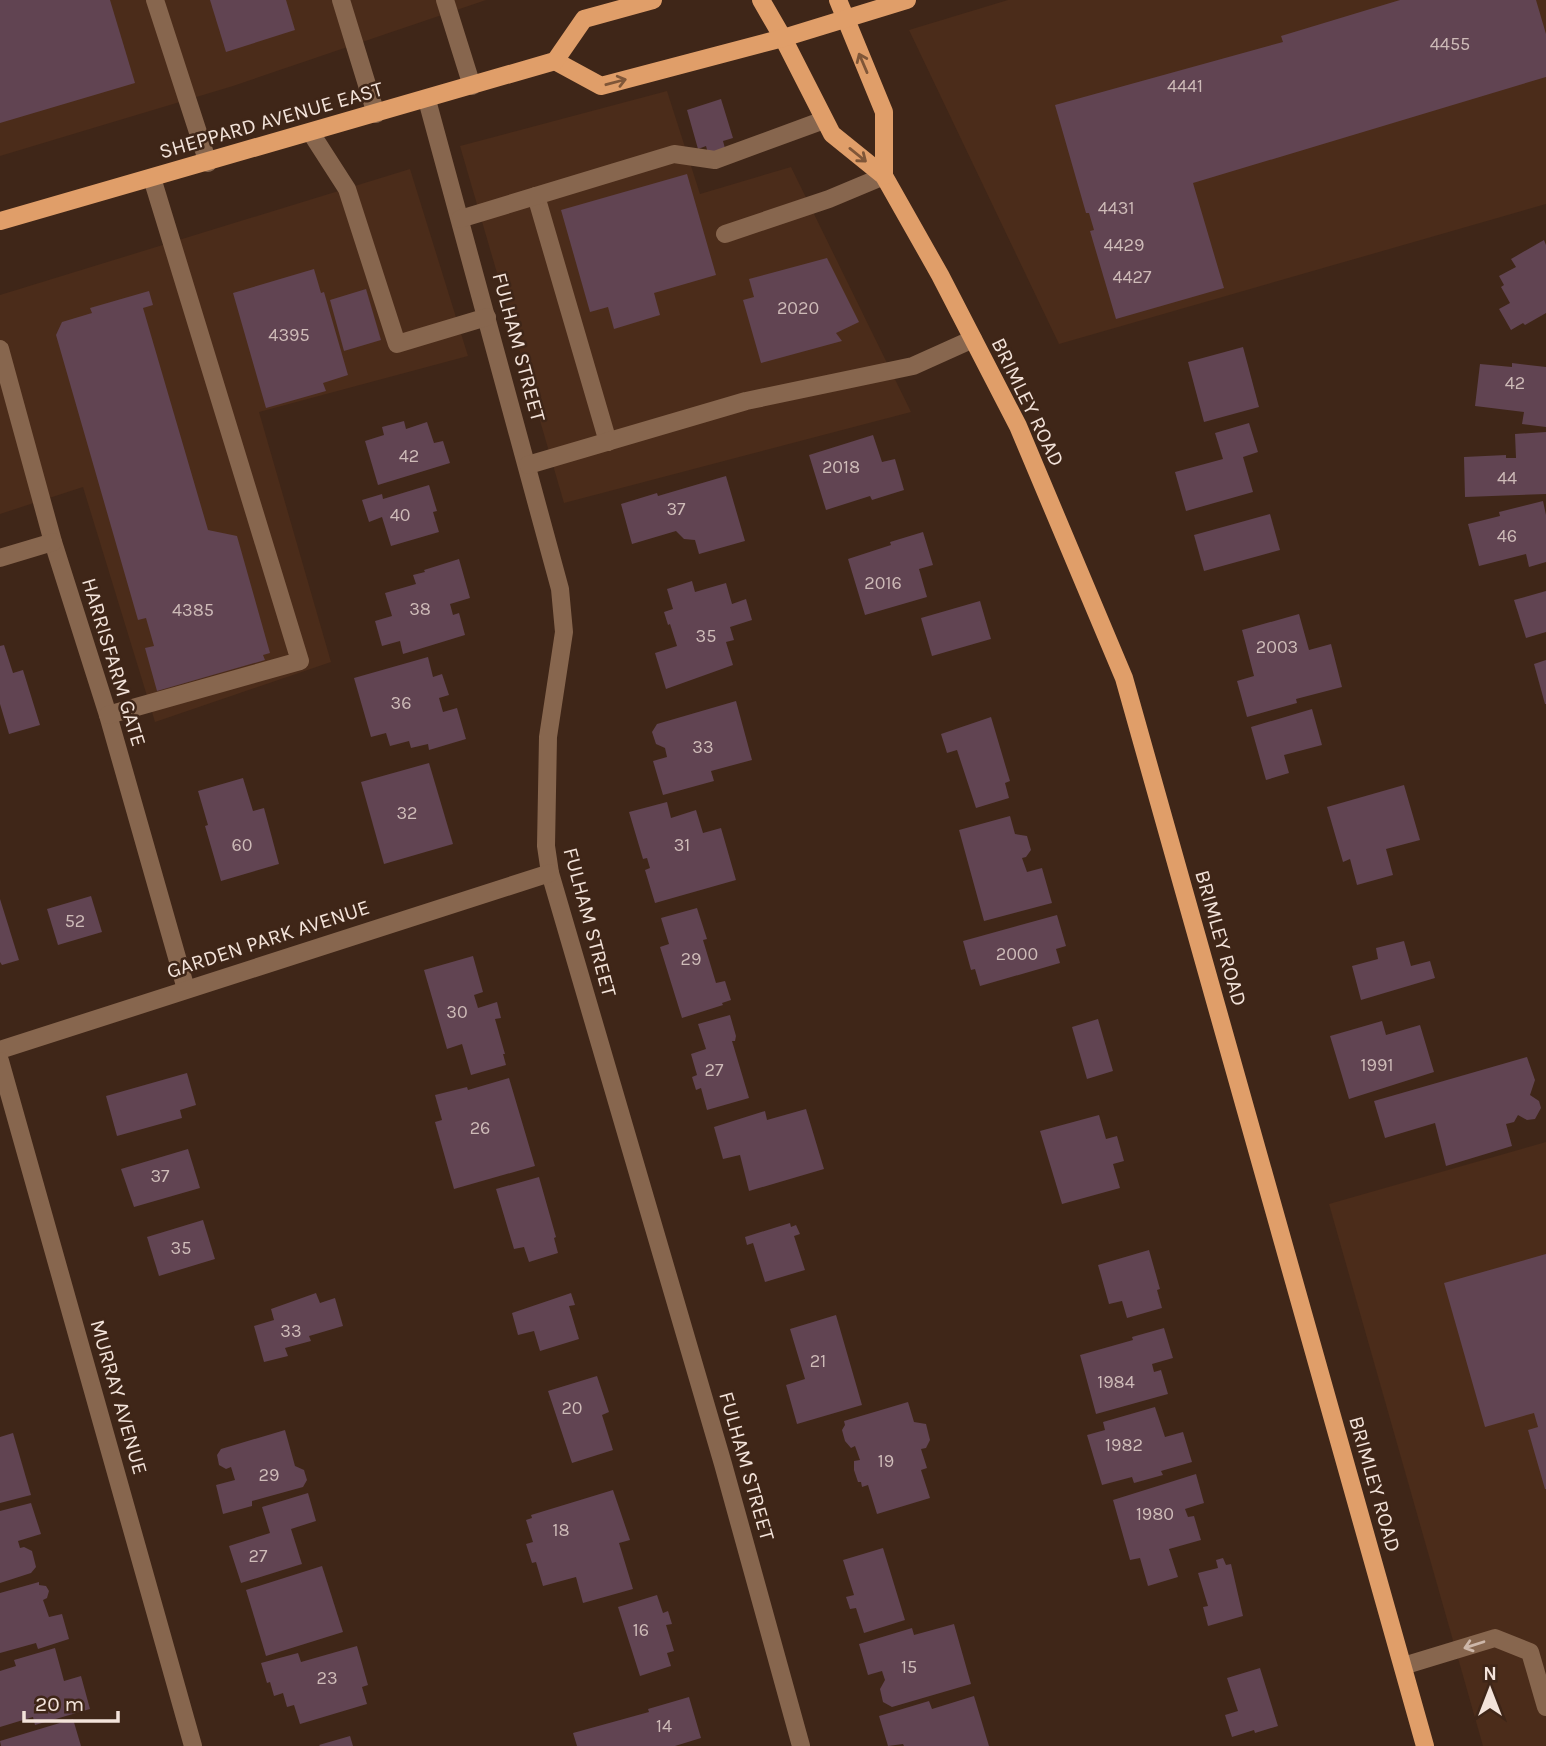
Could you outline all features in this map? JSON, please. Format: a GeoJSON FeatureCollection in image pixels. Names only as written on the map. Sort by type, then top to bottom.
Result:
{"type":"FeatureCollection","features":[{"type":"Feature","properties":{"kind":"main road"},"geometry":{"type":"LineString","coordinates":[[653,0],[584,19],[555,61],[601,86],[783,38],[908,0]]}},
{"type":"Feature","properties":{"kind":"main road","name":"BRIMLEY ROAD"},"geometry":{"type":"LineString","coordinates":[[761,0],[832,135],[884,176],[940,275],[1018,426],[1124,678],[1425,1746]]}},
{"type":"Feature","properties":{"kind":"main road","name":"BRIMLEY ROAD"},"geometry":{"type":"LineString","coordinates":[[838,0],[884,112],[884,176]]}},
{"type":"Feature","properties":{"kind":"main road","name":"SHEPPARD AVENUE EAST"},"geometry":{"type":"LineString","coordinates":[[0,221],[555,61]]}},
{"type":"Feature","properties":{"kind":"street"},"geometry":{"type":"LineString","coordinates":[[155,0],[208,163]]}},
{"type":"Feature","properties":{"kind":"street"},"geometry":{"type":"LineString","coordinates":[[341,0],[360,54],[376,114]]}},
{"type":"Feature","properties":{"kind":"street"},"geometry":{"type":"LineString","coordinates":[[445,0],[472,86]]}},
{"type":"Feature","properties":{"kind":"street","name":"FULHAM STREET"},"geometry":{"type":"LineString","coordinates":[[427,100],[561,589],[564,632],[548,737],[545,846],[550,873],[723,1464],[801,1746]]}},
{"type":"Feature","properties":{"kind":"street"},"geometry":{"type":"LineString","coordinates":[[460,219],[674,154],[715,160],[824,120]]}},
{"type":"Feature","properties":{"kind":"street"},"geometry":{"type":"LineString","coordinates":[[311,133],[347,190],[397,344],[487,317]]}},
{"type":"Feature","properties":{"kind":"street"},"geometry":{"type":"LineString","coordinates":[[725,234],[829,199],[884,176]]}},
{"type":"Feature","properties":{"kind":"street"},"geometry":{"type":"LineString","coordinates":[[108,715],[300,661],[152,178]]}},
{"type":"Feature","properties":{"kind":"street"},"geometry":{"type":"LineString","coordinates":[[536,196],[608,442]]}},
{"type":"Feature","properties":{"kind":"street"},"geometry":{"type":"LineString","coordinates":[[527,465],[746,401],[913,366],[973,339]]}},
{"type":"Feature","properties":{"kind":"street","name":"HARRISFARM GATE"},"geometry":{"type":"LineString","coordinates":[[0,349],[7,402],[108,715],[186,989]]}},
{"type":"Feature","properties":{"kind":"street"},"geometry":{"type":"LineString","coordinates":[[0,558],[53,542]]}},
{"type":"Feature","properties":{"kind":"street","name":"GARDEN PARK AVENUE"},"geometry":{"type":"LineString","coordinates":[[0,1050],[550,873]]}},
{"type":"Feature","properties":{"kind":"street","name":"MURRAY AVENUE"},"geometry":{"type":"LineString","coordinates":[[0,1061],[193,1746]]}},
{"type":"Feature","properties":{"kind":"street"},"geometry":{"type":"LineString","coordinates":[[1402,1667],[1495,1638],[1530,1652],[1546,1707]]}},
{"type":"Feature","properties":{"kind":"shaded area"},"geometry":{"type":"Polygon","coordinates":[[[0,0],[486,0],[233,86],[0,156],[0,0]]]}},
{"type":"Feature","properties":{"kind":"shaded area"},"geometry":{"type":"Polygon","coordinates":[[[1008,0],[1546,0],[1546,204],[1059,344],[909,30],[1008,0]]]}},
{"type":"Feature","properties":{"kind":"shaded area"},"geometry":{"type":"Polygon","coordinates":[[[667,91],[700,194],[791,167],[911,412],[564,503],[460,146],[667,91]]]}},
{"type":"Feature","properties":{"kind":"shaded area"},"geometry":{"type":"Polygon","coordinates":[[[410,169],[468,356],[259,412],[331,662],[155,722],[83,487],[0,514],[0,295],[410,169]]]}},
{"type":"Feature","properties":{"kind":"shaded area"},"geometry":{"type":"Polygon","coordinates":[[[1546,1142],[1546,1746],[1483,1746],[1329,1204],[1546,1142]]]}},
{"type":"Feature","properties":{"kind":"building"},"geometry":{"type":"Polygon","coordinates":[[[0,0],[110,0],[135,83],[0,123],[0,0]]]}},
{"type":"Feature","properties":{"kind":"building"},"geometry":{"type":"Polygon","coordinates":[[[210,0],[286,0],[295,30],[226,52],[210,0]]]}},
{"type":"Feature","properties":{"kind":"building"},"geometry":{"type":"Polygon","coordinates":[[[1400,0],[1536,0],[1546,34],[1546,77],[1193,183],[1224,288],[1116,319],[1090,231],[1094,230],[1089,213],[1086,213],[1055,105],[1283,42],[1281,36],[1400,0]]]}},
{"type":"Feature","properties":{"kind":"building"},"geometry":{"type":"Polygon","coordinates":[[[721,99],[733,138],[723,141],[726,152],[709,157],[706,146],[698,149],[687,110],[721,99]]]}},
{"type":"Feature","properties":{"kind":"building"},"geometry":{"type":"Polygon","coordinates":[[[687,174],[716,275],[654,293],[660,315],[614,329],[608,307],[590,312],[561,210],[687,174]]]}},
{"type":"Feature","properties":{"kind":"building"},"geometry":{"type":"Polygon","coordinates":[[[1544,240],[1546,313],[1511,330],[1499,309],[1510,303],[1501,287],[1504,285],[1499,276],[1516,267],[1511,259],[1544,240]]]}},
{"type":"Feature","properties":{"kind":"building"},"geometry":{"type":"Polygon","coordinates":[[[827,258],[859,322],[836,333],[842,341],[761,363],[743,300],[754,297],[749,279],[827,258]]]}},
{"type":"Feature","properties":{"kind":"building"},"geometry":{"type":"Polygon","coordinates":[[[314,269],[321,293],[324,292],[348,375],[323,383],[326,391],[266,408],[233,293],[314,269]]]}},
{"type":"Feature","properties":{"kind":"building"},"geometry":{"type":"Polygon","coordinates":[[[366,289],[381,340],[344,351],[330,300],[366,289]]]}},
{"type":"Feature","properties":{"kind":"building"},"geometry":{"type":"Polygon","coordinates":[[[149,291],[153,305],[143,308],[208,530],[237,536],[270,653],[263,655],[265,660],[157,691],[145,648],[154,646],[146,618],[138,620],[56,335],[62,322],[92,313],[90,308],[149,291]]]}},
{"type":"Feature","properties":{"kind":"building"},"geometry":{"type":"Polygon","coordinates":[[[1243,347],[1259,407],[1204,422],[1188,362],[1243,347]]]}},
{"type":"Feature","properties":{"kind":"building"},"geometry":{"type":"Polygon","coordinates":[[[1512,363],[1546,367],[1546,427],[1522,424],[1524,412],[1475,406],[1480,364],[1512,367],[1512,363]]]}},
{"type":"Feature","properties":{"kind":"building"},"geometry":{"type":"Polygon","coordinates":[[[404,421],[406,429],[427,422],[434,443],[443,441],[450,463],[378,485],[365,441],[384,435],[382,427],[404,421]]]}},
{"type":"Feature","properties":{"kind":"building"},"geometry":{"type":"Polygon","coordinates":[[[1249,423],[1258,452],[1243,457],[1253,492],[1186,511],[1175,472],[1223,459],[1215,433],[1249,423]]]}},
{"type":"Feature","properties":{"kind":"building"},"geometry":{"type":"Polygon","coordinates":[[[1546,432],[1546,494],[1465,497],[1464,457],[1506,455],[1506,458],[1516,458],[1515,434],[1546,432]]]}},
{"type":"Feature","properties":{"kind":"building"},"geometry":{"type":"Polygon","coordinates":[[[873,435],[882,462],[895,459],[904,490],[872,500],[870,496],[826,510],[809,455],[873,435]]]}},
{"type":"Feature","properties":{"kind":"building"},"geometry":{"type":"Polygon","coordinates":[[[726,476],[745,541],[699,554],[695,540],[684,539],[676,531],[632,544],[621,504],[726,476]]]}},
{"type":"Feature","properties":{"kind":"building"},"geometry":{"type":"Polygon","coordinates":[[[429,485],[437,511],[433,512],[439,532],[391,546],[382,517],[369,522],[362,500],[382,494],[383,499],[429,485]]]}},
{"type":"Feature","properties":{"kind":"building"},"geometry":{"type":"Polygon","coordinates":[[[1543,501],[1546,515],[1546,562],[1529,567],[1526,554],[1479,566],[1468,524],[1500,516],[1499,512],[1543,501]]]}},
{"type":"Feature","properties":{"kind":"building"},"geometry":{"type":"Polygon","coordinates":[[[1270,514],[1280,550],[1204,571],[1194,535],[1270,514]]]}},
{"type":"Feature","properties":{"kind":"building"},"geometry":{"type":"Polygon","coordinates":[[[923,532],[933,565],[919,569],[927,597],[865,615],[848,559],[923,532]]]}},
{"type":"Feature","properties":{"kind":"building"},"geometry":{"type":"Polygon","coordinates":[[[459,559],[470,598],[450,604],[453,615],[459,613],[465,635],[403,654],[400,641],[382,646],[375,621],[392,616],[385,593],[416,584],[413,575],[459,559]]]}},
{"type":"Feature","properties":{"kind":"building"},"geometry":{"type":"Polygon","coordinates":[[[692,581],[695,592],[726,583],[732,604],[746,599],[752,620],[730,627],[734,640],[726,642],[733,665],[666,689],[655,653],[677,646],[664,612],[673,609],[667,589],[692,581]]]}},
{"type":"Feature","properties":{"kind":"building"},"geometry":{"type":"Polygon","coordinates":[[[1546,591],[1546,632],[1526,638],[1514,600],[1546,591]]]}},
{"type":"Feature","properties":{"kind":"building"},"geometry":{"type":"Polygon","coordinates":[[[980,601],[991,639],[932,656],[921,618],[980,601]]]}},
{"type":"Feature","properties":{"kind":"building"},"geometry":{"type":"Polygon","coordinates":[[[1299,614],[1309,650],[1331,644],[1342,687],[1296,699],[1297,703],[1247,717],[1237,681],[1254,676],[1242,630],[1299,614]]]}},
{"type":"Feature","properties":{"kind":"building"},"geometry":{"type":"Polygon","coordinates":[[[4,645],[13,673],[23,670],[40,725],[9,734],[0,704],[0,646],[4,645]]]}},
{"type":"Feature","properties":{"kind":"building"},"geometry":{"type":"Polygon","coordinates":[[[428,657],[433,677],[442,674],[449,695],[439,698],[443,712],[457,708],[466,739],[429,750],[428,744],[411,748],[409,741],[390,746],[386,733],[371,737],[354,678],[428,657]]]}},
{"type":"Feature","properties":{"kind":"building"},"geometry":{"type":"Polygon","coordinates":[[[1546,660],[1546,704],[1545,704],[1534,664],[1546,660]]]}},
{"type":"Feature","properties":{"kind":"building"},"geometry":{"type":"Polygon","coordinates":[[[736,701],[752,760],[711,771],[714,781],[663,795],[653,761],[667,757],[665,748],[656,744],[652,732],[657,724],[736,701]]]}},
{"type":"Feature","properties":{"kind":"building"},"geometry":{"type":"Polygon","coordinates":[[[1312,709],[1322,745],[1284,755],[1289,773],[1266,780],[1251,727],[1312,709]]]}},
{"type":"Feature","properties":{"kind":"building"},"geometry":{"type":"Polygon","coordinates":[[[991,717],[1010,781],[1005,783],[1009,798],[976,808],[957,750],[947,753],[941,734],[991,717]]]}},
{"type":"Feature","properties":{"kind":"building"},"geometry":{"type":"Polygon","coordinates":[[[429,763],[453,844],[384,864],[361,782],[429,763]]]}},
{"type":"Feature","properties":{"kind":"building"},"geometry":{"type":"Polygon","coordinates":[[[243,778],[253,811],[264,808],[279,864],[221,881],[198,791],[243,778]]]}},
{"type":"Feature","properties":{"kind":"building"},"geometry":{"type":"Polygon","coordinates":[[[1404,785],[1420,840],[1386,849],[1393,875],[1357,885],[1350,859],[1343,862],[1327,807],[1404,785]]]}},
{"type":"Feature","properties":{"kind":"building"},"geometry":{"type":"Polygon","coordinates":[[[667,802],[671,818],[696,810],[703,833],[721,828],[736,880],[655,903],[645,870],[650,868],[647,858],[643,859],[629,812],[667,802]]]}},
{"type":"Feature","properties":{"kind":"building"},"geometry":{"type":"Polygon","coordinates":[[[1010,816],[1015,834],[1027,836],[1031,850],[1022,858],[1027,872],[1042,868],[1052,903],[984,921],[959,830],[1010,816]]]}},
{"type":"Feature","properties":{"kind":"building"},"geometry":{"type":"Polygon","coordinates":[[[91,896],[102,932],[58,945],[47,909],[91,896]]]}},
{"type":"Feature","properties":{"kind":"building"},"geometry":{"type":"Polygon","coordinates":[[[0,899],[19,960],[2,965],[0,962],[0,899]]]}},
{"type":"Feature","properties":{"kind":"building"},"geometry":{"type":"Polygon","coordinates":[[[697,908],[716,983],[725,981],[731,1000],[682,1018],[660,947],[669,944],[661,918],[697,908]]]}},
{"type":"Feature","properties":{"kind":"building"},"geometry":{"type":"Polygon","coordinates":[[[1057,915],[1066,946],[1056,949],[1060,963],[980,986],[975,969],[971,970],[963,941],[1057,915]]]}},
{"type":"Feature","properties":{"kind":"building"},"geometry":{"type":"Polygon","coordinates":[[[1404,941],[1411,966],[1430,961],[1435,978],[1361,1000],[1352,966],[1378,959],[1376,948],[1404,941]]]}},
{"type":"Feature","properties":{"kind":"building"},"geometry":{"type":"Polygon","coordinates":[[[473,956],[483,992],[474,995],[478,1008],[497,1002],[501,1018],[495,1019],[506,1065],[471,1075],[462,1044],[447,1049],[424,970],[473,956]]]}},
{"type":"Feature","properties":{"kind":"building"},"geometry":{"type":"Polygon","coordinates":[[[730,1015],[736,1036],[735,1041],[732,1041],[749,1098],[707,1110],[701,1088],[696,1090],[692,1077],[697,1075],[691,1054],[706,1049],[698,1024],[730,1015]]]}},
{"type":"Feature","properties":{"kind":"building"},"geometry":{"type":"Polygon","coordinates":[[[1098,1019],[1113,1071],[1087,1079],[1072,1027],[1098,1019]]]}},
{"type":"Feature","properties":{"kind":"building"},"geometry":{"type":"Polygon","coordinates":[[[1382,1021],[1386,1035],[1420,1025],[1434,1072],[1349,1099],[1330,1036],[1382,1021]]]}},
{"type":"Feature","properties":{"kind":"building"},"geometry":{"type":"Polygon","coordinates":[[[1527,1057],[1535,1080],[1530,1095],[1539,1101],[1541,1108],[1535,1119],[1527,1120],[1518,1115],[1514,1122],[1506,1124],[1512,1146],[1446,1166],[1435,1123],[1385,1138],[1374,1101],[1527,1057]]]}},
{"type":"Feature","properties":{"kind":"building"},"geometry":{"type":"Polygon","coordinates":[[[187,1073],[196,1105],[180,1110],[182,1118],[117,1136],[106,1096],[187,1073]]]}},
{"type":"Feature","properties":{"kind":"building"},"geometry":{"type":"Polygon","coordinates":[[[509,1078],[535,1166],[454,1189],[435,1122],[442,1120],[435,1095],[467,1087],[468,1090],[509,1078]]]}},
{"type":"Feature","properties":{"kind":"building"},"geometry":{"type":"Polygon","coordinates":[[[806,1109],[824,1169],[749,1191],[740,1155],[723,1159],[714,1127],[765,1111],[767,1120],[806,1109]]]}},
{"type":"Feature","properties":{"kind":"building"},"geometry":{"type":"Polygon","coordinates":[[[1099,1115],[1106,1139],[1117,1136],[1124,1161],[1113,1164],[1120,1188],[1062,1204],[1040,1131],[1099,1115]]]}},
{"type":"Feature","properties":{"kind":"building"},"geometry":{"type":"Polygon","coordinates":[[[188,1149],[200,1188],[134,1207],[121,1169],[188,1149]]]}},
{"type":"Feature","properties":{"kind":"building"},"geometry":{"type":"Polygon","coordinates":[[[539,1177],[558,1253],[529,1262],[524,1247],[514,1249],[496,1189],[539,1177]]]}},
{"type":"Feature","properties":{"kind":"building"},"geometry":{"type":"Polygon","coordinates":[[[203,1220],[215,1259],[159,1276],[147,1237],[203,1220]]]}},
{"type":"Feature","properties":{"kind":"building"},"geometry":{"type":"Polygon","coordinates":[[[790,1223],[791,1227],[796,1225],[800,1234],[794,1236],[805,1270],[765,1282],[753,1243],[747,1245],[745,1237],[790,1223]]]}},
{"type":"Feature","properties":{"kind":"building"},"geometry":{"type":"Polygon","coordinates":[[[1149,1250],[1160,1289],[1157,1290],[1162,1308],[1127,1318],[1122,1301],[1109,1304],[1098,1265],[1149,1250]]]}},
{"type":"Feature","properties":{"kind":"building"},"geometry":{"type":"Polygon","coordinates":[[[1546,1254],[1545,1489],[1528,1430],[1538,1427],[1534,1413],[1485,1427],[1444,1283],[1546,1254]]]}},
{"type":"Feature","properties":{"kind":"building"},"geometry":{"type":"Polygon","coordinates":[[[316,1293],[320,1303],[335,1298],[343,1326],[309,1336],[311,1341],[285,1348],[288,1356],[264,1362],[254,1326],[274,1320],[271,1309],[316,1293]]]}},
{"type":"Feature","properties":{"kind":"building"},"geometry":{"type":"Polygon","coordinates":[[[571,1293],[575,1305],[569,1306],[579,1339],[540,1351],[534,1331],[518,1335],[512,1313],[571,1293]]]}},
{"type":"Feature","properties":{"kind":"building"},"geometry":{"type":"Polygon","coordinates":[[[836,1315],[862,1405],[797,1424],[786,1385],[805,1379],[790,1329],[836,1315]]]}},
{"type":"Feature","properties":{"kind":"building"},"geometry":{"type":"Polygon","coordinates":[[[1164,1328],[1173,1358],[1152,1364],[1154,1372],[1161,1370],[1168,1394],[1096,1414],[1080,1355],[1164,1328]]]}},
{"type":"Feature","properties":{"kind":"building"},"geometry":{"type":"Polygon","coordinates":[[[597,1376],[609,1412],[602,1415],[613,1450],[572,1463],[548,1391],[597,1376]]]}},
{"type":"Feature","properties":{"kind":"building"},"geometry":{"type":"Polygon","coordinates":[[[908,1402],[914,1422],[926,1424],[930,1440],[926,1448],[921,1449],[927,1468],[921,1470],[930,1498],[877,1514],[868,1485],[862,1487],[861,1482],[858,1482],[854,1461],[860,1460],[855,1446],[851,1448],[845,1441],[842,1430],[844,1421],[908,1402]]]}},
{"type":"Feature","properties":{"kind":"building"},"geometry":{"type":"Polygon","coordinates":[[[1155,1407],[1165,1437],[1183,1432],[1192,1462],[1161,1471],[1163,1475],[1134,1483],[1132,1477],[1102,1485],[1087,1435],[1105,1430],[1103,1422],[1155,1407]]]}},
{"type":"Feature","properties":{"kind":"building"},"geometry":{"type":"Polygon","coordinates":[[[285,1430],[295,1466],[304,1470],[307,1480],[303,1487],[252,1501],[252,1506],[223,1514],[216,1485],[235,1480],[231,1467],[226,1469],[219,1465],[217,1455],[221,1449],[285,1430]]]}},
{"type":"Feature","properties":{"kind":"building"},"geometry":{"type":"Polygon","coordinates":[[[13,1433],[31,1495],[0,1503],[0,1437],[13,1433]]]}},
{"type":"Feature","properties":{"kind":"building"},"geometry":{"type":"Polygon","coordinates":[[[1196,1474],[1204,1503],[1185,1509],[1188,1517],[1194,1516],[1201,1540],[1169,1549],[1178,1577],[1148,1586],[1140,1558],[1130,1560],[1113,1500],[1196,1474]]]}},
{"type":"Feature","properties":{"kind":"building"},"geometry":{"type":"Polygon","coordinates":[[[613,1490],[630,1540],[619,1543],[633,1589],[583,1603],[576,1577],[543,1586],[536,1562],[532,1563],[526,1544],[533,1542],[526,1520],[532,1518],[531,1515],[613,1490]]]}},
{"type":"Feature","properties":{"kind":"building"},"geometry":{"type":"Polygon","coordinates":[[[308,1493],[316,1521],[291,1529],[302,1564],[241,1583],[229,1546],[270,1533],[262,1507],[308,1493]]]}},
{"type":"Feature","properties":{"kind":"building"},"geometry":{"type":"Polygon","coordinates":[[[31,1503],[41,1534],[18,1541],[20,1548],[32,1551],[36,1567],[31,1573],[0,1583],[0,1511],[31,1503]]]}},
{"type":"Feature","properties":{"kind":"building"},"geometry":{"type":"Polygon","coordinates":[[[883,1548],[905,1620],[864,1633],[856,1608],[850,1609],[846,1597],[854,1595],[843,1560],[883,1548]]]}},
{"type":"Feature","properties":{"kind":"building"},"geometry":{"type":"Polygon","coordinates":[[[1223,1558],[1226,1565],[1231,1564],[1243,1616],[1208,1626],[1203,1607],[1208,1606],[1198,1573],[1218,1568],[1216,1560],[1223,1558]]]}},
{"type":"Feature","properties":{"kind":"building"},"geometry":{"type":"Polygon","coordinates":[[[322,1566],[343,1632],[266,1656],[246,1590],[322,1566]]]}},
{"type":"Feature","properties":{"kind":"building"},"geometry":{"type":"Polygon","coordinates":[[[39,1582],[39,1585],[46,1586],[49,1591],[47,1598],[43,1600],[49,1617],[62,1614],[69,1639],[38,1649],[36,1643],[0,1653],[0,1593],[39,1582]]]}},
{"type":"Feature","properties":{"kind":"building"},"geometry":{"type":"Polygon","coordinates":[[[657,1595],[663,1613],[668,1611],[672,1624],[666,1625],[674,1651],[667,1653],[671,1666],[640,1676],[618,1607],[657,1595]]]}},
{"type":"Feature","properties":{"kind":"building"},"geometry":{"type":"Polygon","coordinates":[[[954,1624],[971,1684],[892,1707],[883,1702],[880,1689],[885,1680],[882,1671],[868,1675],[859,1644],[912,1628],[914,1635],[954,1624]]]}},
{"type":"Feature","properties":{"kind":"building"},"geometry":{"type":"Polygon","coordinates":[[[357,1646],[368,1685],[362,1687],[367,1704],[300,1724],[294,1705],[287,1707],[283,1693],[274,1696],[261,1663],[298,1653],[301,1662],[357,1646]]]}},
{"type":"Feature","properties":{"kind":"building"},"geometry":{"type":"Polygon","coordinates":[[[55,1648],[64,1681],[81,1676],[90,1709],[35,1725],[33,1717],[0,1727],[0,1671],[16,1666],[14,1660],[55,1648]]]}},
{"type":"Feature","properties":{"kind":"building"},"geometry":{"type":"Polygon","coordinates":[[[1260,1668],[1278,1726],[1232,1737],[1225,1715],[1238,1711],[1227,1678],[1260,1668]]]}},
{"type":"Feature","properties":{"kind":"building"},"geometry":{"type":"Polygon","coordinates":[[[974,1696],[989,1746],[888,1746],[879,1716],[929,1701],[932,1709],[974,1696]]]}},
{"type":"Feature","properties":{"kind":"building"},"geometry":{"type":"Polygon","coordinates":[[[689,1697],[701,1738],[675,1746],[577,1746],[573,1733],[649,1712],[648,1709],[689,1697]]]}},
{"type":"Feature","properties":{"kind":"building"},"geometry":{"type":"Polygon","coordinates":[[[73,1719],[81,1746],[1,1746],[0,1741],[73,1719]]]}},
{"type":"Feature","properties":{"kind":"building"},"geometry":{"type":"Polygon","coordinates":[[[350,1736],[353,1746],[319,1745],[350,1736]]]}}]}
